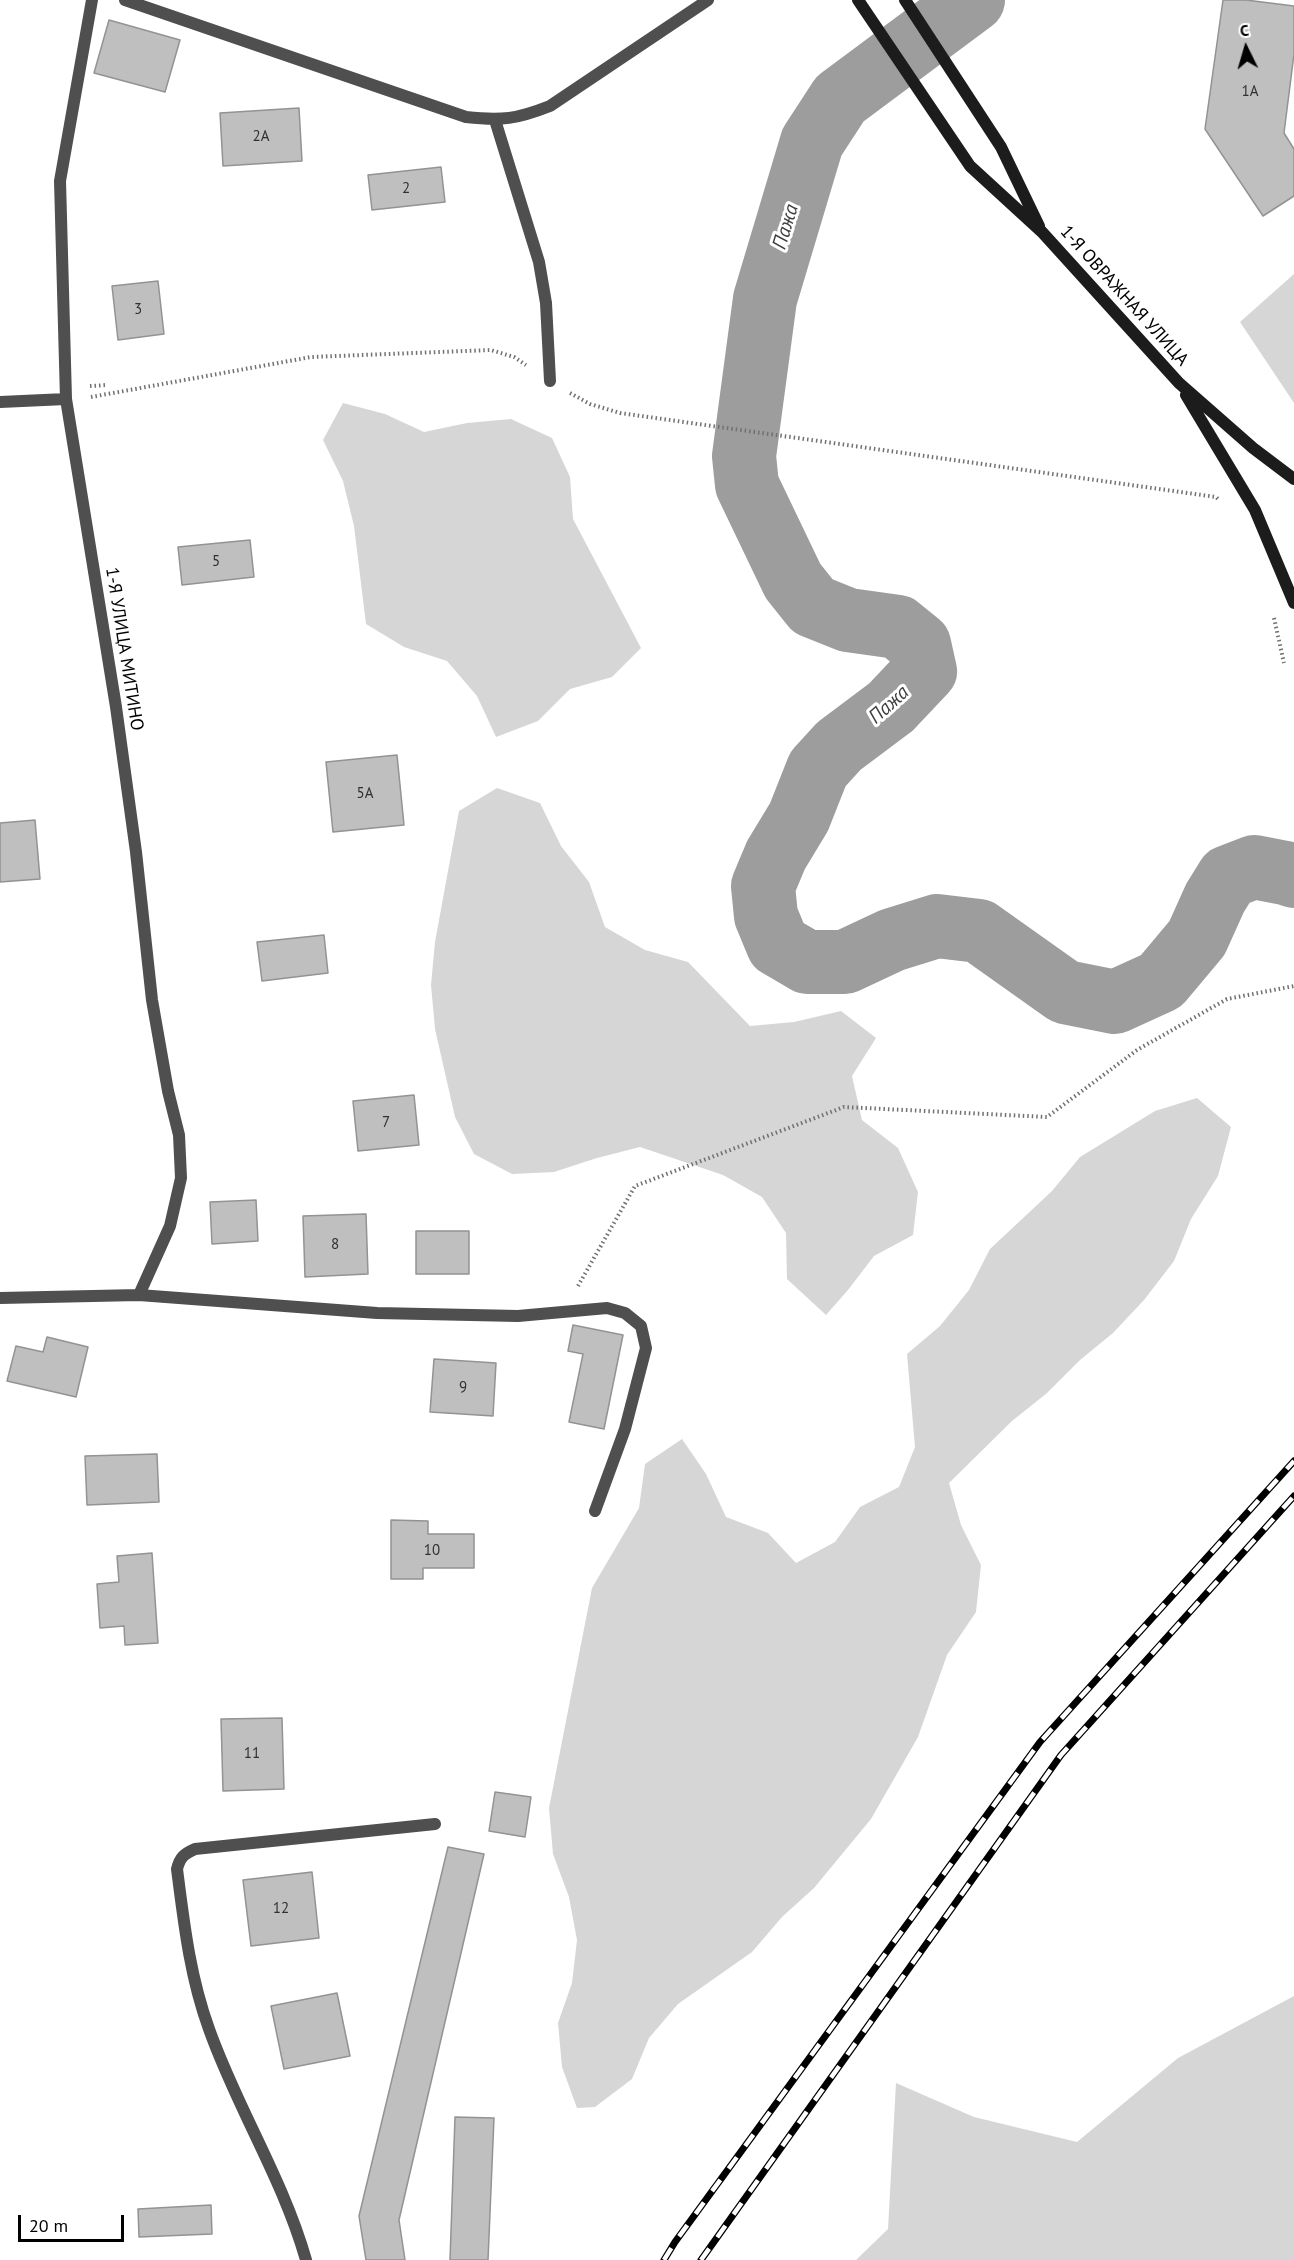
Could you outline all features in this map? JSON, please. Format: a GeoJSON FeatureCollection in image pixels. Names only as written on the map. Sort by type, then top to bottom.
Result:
{"type":"FeatureCollection","features":[{"type":"Feature","properties":{"kind":"street","name":"1-Я ОВРАЖНАЯ УЛИЦА"},"geometry":{"type":"LineString","coordinates":[[858,0],[970,166],[1042,232],[1179,383]]}},
{"type":"Feature","properties":{"kind":"street","name":"1-Я ОВРАЖНАЯ УЛИЦА"},"geometry":{"type":"LineString","coordinates":[[905,0],[1001,147],[1042,232]]}},
{"type":"Feature","properties":{"kind":"street"},"geometry":{"type":"LineString","coordinates":[[1179,383],[1253,448],[1294,478]]}},
{"type":"Feature","properties":{"kind":"street"},"geometry":{"type":"LineString","coordinates":[[1179,383],[1255,510],[1294,603]]}},
{"type":"Feature","properties":{"kind":"lane","name":"1-Я УЛИЦА МИТИНО"},"geometry":{"type":"LineString","coordinates":[[92,0],[60,181],[70,367],[66,399],[117,718],[136,852],[152,1000],[168,1091],[179,1135],[182,1178],[172,1216],[139,1295]]}},
{"type":"Feature","properties":{"kind":"lane"},"geometry":{"type":"LineString","coordinates":[[125,0],[466,117],[495,120],[522,117],[550,106],[708,0]]}},
{"type":"Feature","properties":{"kind":"lane"},"geometry":{"type":"LineString","coordinates":[[495,120],[538,262],[546,303],[550,381]]}},
{"type":"Feature","properties":{"kind":"lane"},"geometry":{"type":"LineString","coordinates":[[0,402],[66,399]]}},
{"type":"Feature","properties":{"kind":"lane"},"geometry":{"type":"LineString","coordinates":[[0,1298],[139,1295],[377,1312],[518,1316],[607,1308],[625,1313],[640,1326],[646,1348],[625,1429],[595,1512]]}},
{"type":"Feature","properties":{"kind":"lane"},"geometry":{"type":"LineString","coordinates":[[306,2260],[296,2225],[217,2049],[194,1986],[177,1869],[179,1861],[184,1853],[195,1850],[435,1824]]}},
{"type":"Feature","properties":{"kind":"path"},"geometry":{"type":"LineString","coordinates":[[66,399],[100,396],[311,357],[491,350],[514,357]]}},
{"type":"Feature","properties":{"kind":"path"},"geometry":{"type":"LineString","coordinates":[[620,413],[1216,497],[1223,506]]}},
{"type":"Feature","properties":{"kind":"path"},"geometry":{"type":"LineString","coordinates":[[1273,613],[1284,663]]}},
{"type":"Feature","properties":{"kind":"path"},"geometry":{"type":"LineString","coordinates":[[562,1313],[635,1186],[844,1107],[1047,1117],[1137,1050],[1227,999],[1294,986]]}},
{"type":"Feature","properties":{"kind":"shaded area"},"geometry":{"type":"Polygon","coordinates":[[[1294,274],[1294,403],[1240,322],[1294,274]]]}},
{"type":"Feature","properties":{"kind":"shaded area"},"geometry":{"type":"Polygon","coordinates":[[[343,403],[385,414],[424,432],[467,423],[511,419],[552,438],[570,477],[573,519],[641,648],[612,677],[570,689],[538,721],[496,737],[477,696],[447,661],[404,647],[366,624],[354,526],[343,481],[323,440],[343,403]]]}},
{"type":"Feature","properties":{"kind":"shaded area"},"geometry":{"type":"Polygon","coordinates":[[[497,788],[540,803],[561,846],[589,882],[605,927],[645,950],[688,962],[750,1026],[794,1022],[841,1011],[876,1038],[852,1076],[862,1120],[898,1148],[918,1192],[913,1235],[874,1256],[826,1315],[787,1279],[786,1233],[762,1197],[723,1175],[640,1147],[554,1172],[512,1174],[474,1154],[455,1117],[435,1029],[431,985],[435,942],[459,811],[497,788]]]}},
{"type":"Feature","properties":{"kind":"shaded area"},"geometry":{"type":"Polygon","coordinates":[[[1197,1098],[1231,1127],[1218,1176],[1191,1219],[1174,1261],[1144,1300],[1113,1333],[1080,1360],[1047,1393],[1012,1421],[949,1483],[961,1525],[981,1565],[976,1612],[947,1655],[918,1737],[871,1819],[814,1888],[782,1917],[752,1952],[678,2004],[649,2038],[632,2079],[595,2107],[577,2108],[562,2067],[558,2023],[572,1983],[577,1940],[569,1897],[553,1854],[549,1808],[592,1588],[639,1508],[645,1464],[682,1439],[706,1474],[726,1517],[768,1533],[796,1563],[835,1542],[860,1507],[899,1487],[915,1447],[907,1354],[940,1326],[969,1290],[990,1249],[1052,1191],[1080,1157],[1155,1111],[1197,1098]]]}},
{"type":"Feature","properties":{"kind":"shaded area"},"geometry":{"type":"Polygon","coordinates":[[[1294,1996],[1294,2260],[856,2260],[888,2229],[896,2083],[974,2117],[1077,2142],[1178,2058],[1294,1996]]]}},
{"type":"Feature","properties":{"kind":"building"},"geometry":{"type":"Polygon","coordinates":[[[1223,0],[1246,0],[1294,6],[1294,54],[1284,133],[1294,149],[1294,196],[1263,216],[1205,129],[1223,0]]]}},
{"type":"Feature","properties":{"kind":"building"},"geometry":{"type":"Polygon","coordinates":[[[109,20],[180,40],[165,92],[94,73],[109,20]]]}},
{"type":"Feature","properties":{"kind":"building"},"geometry":{"type":"Polygon","coordinates":[[[299,108],[302,161],[223,166],[220,113],[299,108]]]}},
{"type":"Feature","properties":{"kind":"building"},"geometry":{"type":"Polygon","coordinates":[[[441,167],[445,202],[372,210],[368,175],[441,167]]]}},
{"type":"Feature","properties":{"kind":"building"},"geometry":{"type":"Polygon","coordinates":[[[158,281],[164,334],[118,340],[112,286],[158,281]]]}},
{"type":"Feature","properties":{"kind":"building"},"geometry":{"type":"Polygon","coordinates":[[[250,540],[254,577],[182,585],[178,547],[250,540]]]}},
{"type":"Feature","properties":{"kind":"building"},"geometry":{"type":"Polygon","coordinates":[[[397,755],[404,825],[333,832],[326,762],[397,755]]]}},
{"type":"Feature","properties":{"kind":"building"},"geometry":{"type":"Polygon","coordinates":[[[35,820],[40,879],[0,882],[0,823],[35,820]]]}},
{"type":"Feature","properties":{"kind":"building"},"geometry":{"type":"Polygon","coordinates":[[[324,935],[328,973],[262,981],[257,942],[324,935]]]}},
{"type":"Feature","properties":{"kind":"building"},"geometry":{"type":"Polygon","coordinates":[[[414,1095],[419,1145],[358,1151],[353,1101],[414,1095]]]}},
{"type":"Feature","properties":{"kind":"building"},"geometry":{"type":"Polygon","coordinates":[[[256,1200],[258,1241],[212,1244],[210,1202],[256,1200]]]}},
{"type":"Feature","properties":{"kind":"building"},"geometry":{"type":"Polygon","coordinates":[[[366,1214],[368,1274],[305,1277],[303,1216],[366,1214]]]}},
{"type":"Feature","properties":{"kind":"building"},"geometry":{"type":"Polygon","coordinates":[[[416,1231],[469,1231],[469,1274],[416,1274],[416,1231]]]}},
{"type":"Feature","properties":{"kind":"building"},"geometry":{"type":"Polygon","coordinates":[[[573,1325],[623,1335],[604,1429],[569,1422],[583,1354],[568,1351],[573,1325]]]}},
{"type":"Feature","properties":{"kind":"building"},"geometry":{"type":"Polygon","coordinates":[[[47,1337],[88,1347],[76,1397],[7,1381],[16,1346],[43,1352],[47,1337]]]}},
{"type":"Feature","properties":{"kind":"building"},"geometry":{"type":"Polygon","coordinates":[[[434,1359],[496,1363],[493,1416],[430,1412],[434,1359]]]}},
{"type":"Feature","properties":{"kind":"building"},"geometry":{"type":"Polygon","coordinates":[[[157,1454],[159,1502],[87,1505],[85,1456],[157,1454]]]}},
{"type":"Feature","properties":{"kind":"building"},"geometry":{"type":"Polygon","coordinates":[[[391,1520],[428,1521],[428,1534],[474,1534],[474,1568],[423,1568],[423,1579],[391,1579],[391,1520]]]}},
{"type":"Feature","properties":{"kind":"building"},"geometry":{"type":"Polygon","coordinates":[[[152,1553],[158,1643],[125,1645],[124,1626],[100,1628],[97,1584],[119,1582],[117,1556],[152,1553]]]}},
{"type":"Feature","properties":{"kind":"building"},"geometry":{"type":"Polygon","coordinates":[[[282,1718],[284,1789],[223,1791],[221,1719],[282,1718]]]}},
{"type":"Feature","properties":{"kind":"building"},"geometry":{"type":"Polygon","coordinates":[[[495,1792],[531,1797],[525,1837],[489,1831],[495,1792]]]}},
{"type":"Feature","properties":{"kind":"building"},"geometry":{"type":"Polygon","coordinates":[[[448,1847],[484,1854],[399,2220],[405,2260],[366,2260],[359,2216],[448,1847]]]}},
{"type":"Feature","properties":{"kind":"building"},"geometry":{"type":"Polygon","coordinates":[[[312,1872],[319,1938],[251,1946],[243,1880],[312,1872]]]}},
{"type":"Feature","properties":{"kind":"building"},"geometry":{"type":"Polygon","coordinates":[[[337,1993],[350,2056],[284,2069],[271,2006],[337,1993]]]}},
{"type":"Feature","properties":{"kind":"building"},"geometry":{"type":"Polygon","coordinates":[[[455,2117],[494,2118],[488,2260],[450,2260],[455,2117]]]}},
{"type":"Feature","properties":{"kind":"building"},"geometry":{"type":"Polygon","coordinates":[[[211,2205],[212,2234],[139,2237],[138,2209],[211,2205]]]}},
{"type":"Feature","properties":{"kind":"waterway","name":"Пажа"},"geometry":{"type":"LineString","coordinates":[[973,0],[840,99],[812,142],[765,299],[744,456],[747,485],[793,581],[813,606],[848,620],[898,627],[919,644],[925,671],[891,707],[839,746],[818,769],[799,817],[776,855],[763,886],[766,916],[778,945],[807,962],[845,962],[892,940],[937,926],[979,931],[1065,992],[1115,1002],[1161,981],[1197,938],[1215,898],[1228,877],[1254,867],[1294,876]]}},
{"type":"Feature","properties":{"kind":"railway"},"geometry":{"type":"LineString","coordinates":[[664,2260],[1040,1742],[1294,1461]]}},
{"type":"Feature","properties":{"kind":"railway"},"geometry":{"type":"LineString","coordinates":[[701,2260],[1061,1755],[1294,1496]]}}]}
